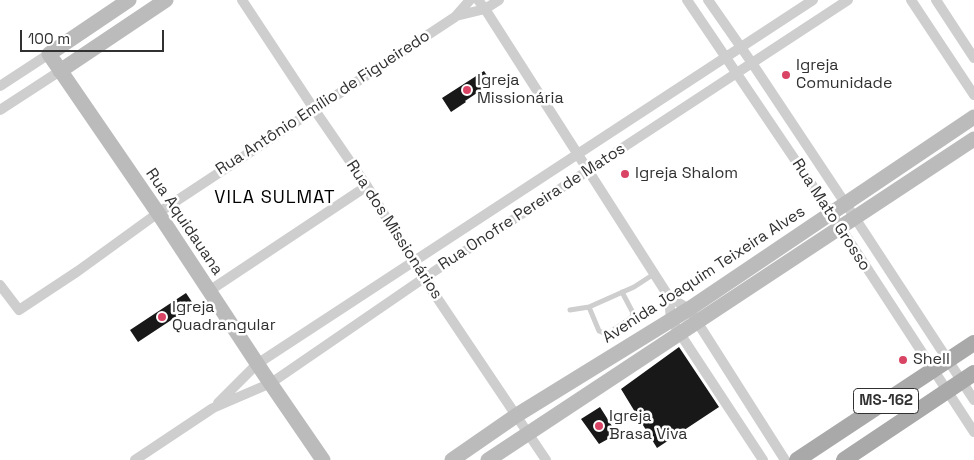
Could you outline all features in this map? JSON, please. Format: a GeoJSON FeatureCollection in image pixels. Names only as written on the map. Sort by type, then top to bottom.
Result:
{"type":"FeatureCollection","features":[{"type":"Feature","properties":{"kind":"main road"},"geometry":{"type":"LineString","coordinates":[[49,54],[129,0]]}},
{"type":"Feature","properties":{"kind":"main road"},"geometry":{"type":"LineString","coordinates":[[60,71],[166,0]]}},
{"type":"Feature","properties":{"kind":"main road","name":"Rua Aquidauana"},"geometry":{"type":"LineString","coordinates":[[49,54],[323,460]]}},
{"type":"Feature","properties":{"kind":"main road","name":"Avenida Joaquim Teixeira Alves"},"geometry":{"type":"LineString","coordinates":[[488,460],[680,334],[693,315],[831,213],[974,117]]}},
{"type":"Feature","properties":{"kind":"main road","name":"Avenida Joaquim Teixeira Alves"},"geometry":{"type":"LineString","coordinates":[[452,460],[517,415],[671,320],[693,315],[840,228],[974,139]]}},
{"type":"Feature","properties":{"kind":"main road","name":"MS-162"},"geometry":{"type":"LineString","coordinates":[[798,460],[974,343]]}},
{"type":"Feature","properties":{"kind":"main road","name":"MS-162"},"geometry":{"type":"LineString","coordinates":[[844,460],[968,378]]}},
{"type":"Feature","properties":{"kind":"street","name":"Rua dos Missionários"},"geometry":{"type":"LineString","coordinates":[[242,0],[367,186],[413,262],[546,460]]}},
{"type":"Feature","properties":{"kind":"street","name":"Rua Antônio Emílio de Figueiredo"},"geometry":{"type":"LineString","coordinates":[[0,285],[19,310],[78,271],[158,213],[455,17],[470,0]]}},
{"type":"Feature","properties":{"kind":"street"},"geometry":{"type":"LineString","coordinates":[[478,0],[669,297],[693,315],[785,460]]}},
{"type":"Feature","properties":{"kind":"street","name":"Rua Antônio Emílio de Figueiredo"},"geometry":{"type":"LineString","coordinates":[[455,17],[485,9],[499,0]]}},
{"type":"Feature","properties":{"kind":"street","name":"Rua Mato Grosso"},"geometry":{"type":"LineString","coordinates":[[687,0],[831,213],[974,432]]}},
{"type":"Feature","properties":{"kind":"street","name":"Rua Mato Grosso"},"geometry":{"type":"LineString","coordinates":[[708,0],[846,203],[948,360],[968,378],[974,400]]}},
{"type":"Feature","properties":{"kind":"street","name":"Rua Onofre Pereira de Matos"},"geometry":{"type":"LineString","coordinates":[[213,408],[257,364],[813,0]]}},
{"type":"Feature","properties":{"kind":"street","name":"Rua Onofre Pereira de Matos"},"geometry":{"type":"LineString","coordinates":[[135,460],[213,408],[271,383],[424,278],[848,0]]}},
{"type":"Feature","properties":{"kind":"street"},"geometry":{"type":"LineString","coordinates":[[911,0],[974,95]]}},
{"type":"Feature","properties":{"kind":"street"},"geometry":{"type":"LineString","coordinates":[[936,0],[974,58]]}},
{"type":"Feature","properties":{"kind":"street"},"geometry":{"type":"LineString","coordinates":[[0,86],[49,54]]}},
{"type":"Feature","properties":{"kind":"street"},"geometry":{"type":"LineString","coordinates":[[0,110],[60,71]]}},
{"type":"Feature","properties":{"kind":"street"},"geometry":{"type":"LineString","coordinates":[[209,291],[367,186]]}},
{"type":"Feature","properties":{"kind":"street"},"geometry":{"type":"LineString","coordinates":[[669,297],[671,320],[763,460]]}},
{"type":"Feature","properties":{"kind":"lane"},"geometry":{"type":"LineString","coordinates":[[570,310],[589,307],[634,287],[654,274]]}},
{"type":"Feature","properties":{"kind":"lane"},"geometry":{"type":"LineString","coordinates":[[589,307],[599,331],[604,333],[610,332],[633,315],[622,292]]}},
{"type":"Feature","properties":{"kind":"building","name":"Igreja Missionária"},"geometry":{"type":"Polygon","coordinates":[[[484,71],[492,83],[451,112],[442,98],[484,71]]]}},
{"type":"Feature","properties":{"kind":"building","name":"Igreja Quadrangular"},"geometry":{"type":"Polygon","coordinates":[[[186,293],[194,305],[138,342],[130,330],[186,293]]]}},
{"type":"Feature","properties":{"kind":"building"},"geometry":{"type":"Polygon","coordinates":[[[679,347],[719,407],[657,448],[621,389],[679,347]]]}},
{"type":"Feature","properties":{"kind":"building","name":"Igreja Brasa Viva"},"geometry":{"type":"Polygon","coordinates":[[[600,407],[617,434],[599,444],[581,419],[600,407]]]}},
{"type":"Feature","properties":{"kind":"place","name":"Igreja Comunidade"},"geometry":{"type":"Point","coordinates":[786,75]}},
{"type":"Feature","properties":{"kind":"place","name":"Igreja Missionária"},"geometry":{"type":"Point","coordinates":[467,90]}},
{"type":"Feature","properties":{"kind":"place","name":"Igreja Shalom"},"geometry":{"type":"Point","coordinates":[625,174]}},
{"type":"Feature","properties":{"kind":"place","name":"Igreja Quadrangular"},"geometry":{"type":"Point","coordinates":[162,317]}},
{"type":"Feature","properties":{"kind":"place","name":"Shell"},"geometry":{"type":"Point","coordinates":[903,360]}},
{"type":"Feature","properties":{"kind":"place","name":"Igreja Brasa Viva"},"geometry":{"type":"Point","coordinates":[599,426]}},
{"type":"Feature","properties":{"kind":"district","name":"VILA SULMAT"},"geometry":{"type":"Point","coordinates":[275,198]}}]}
